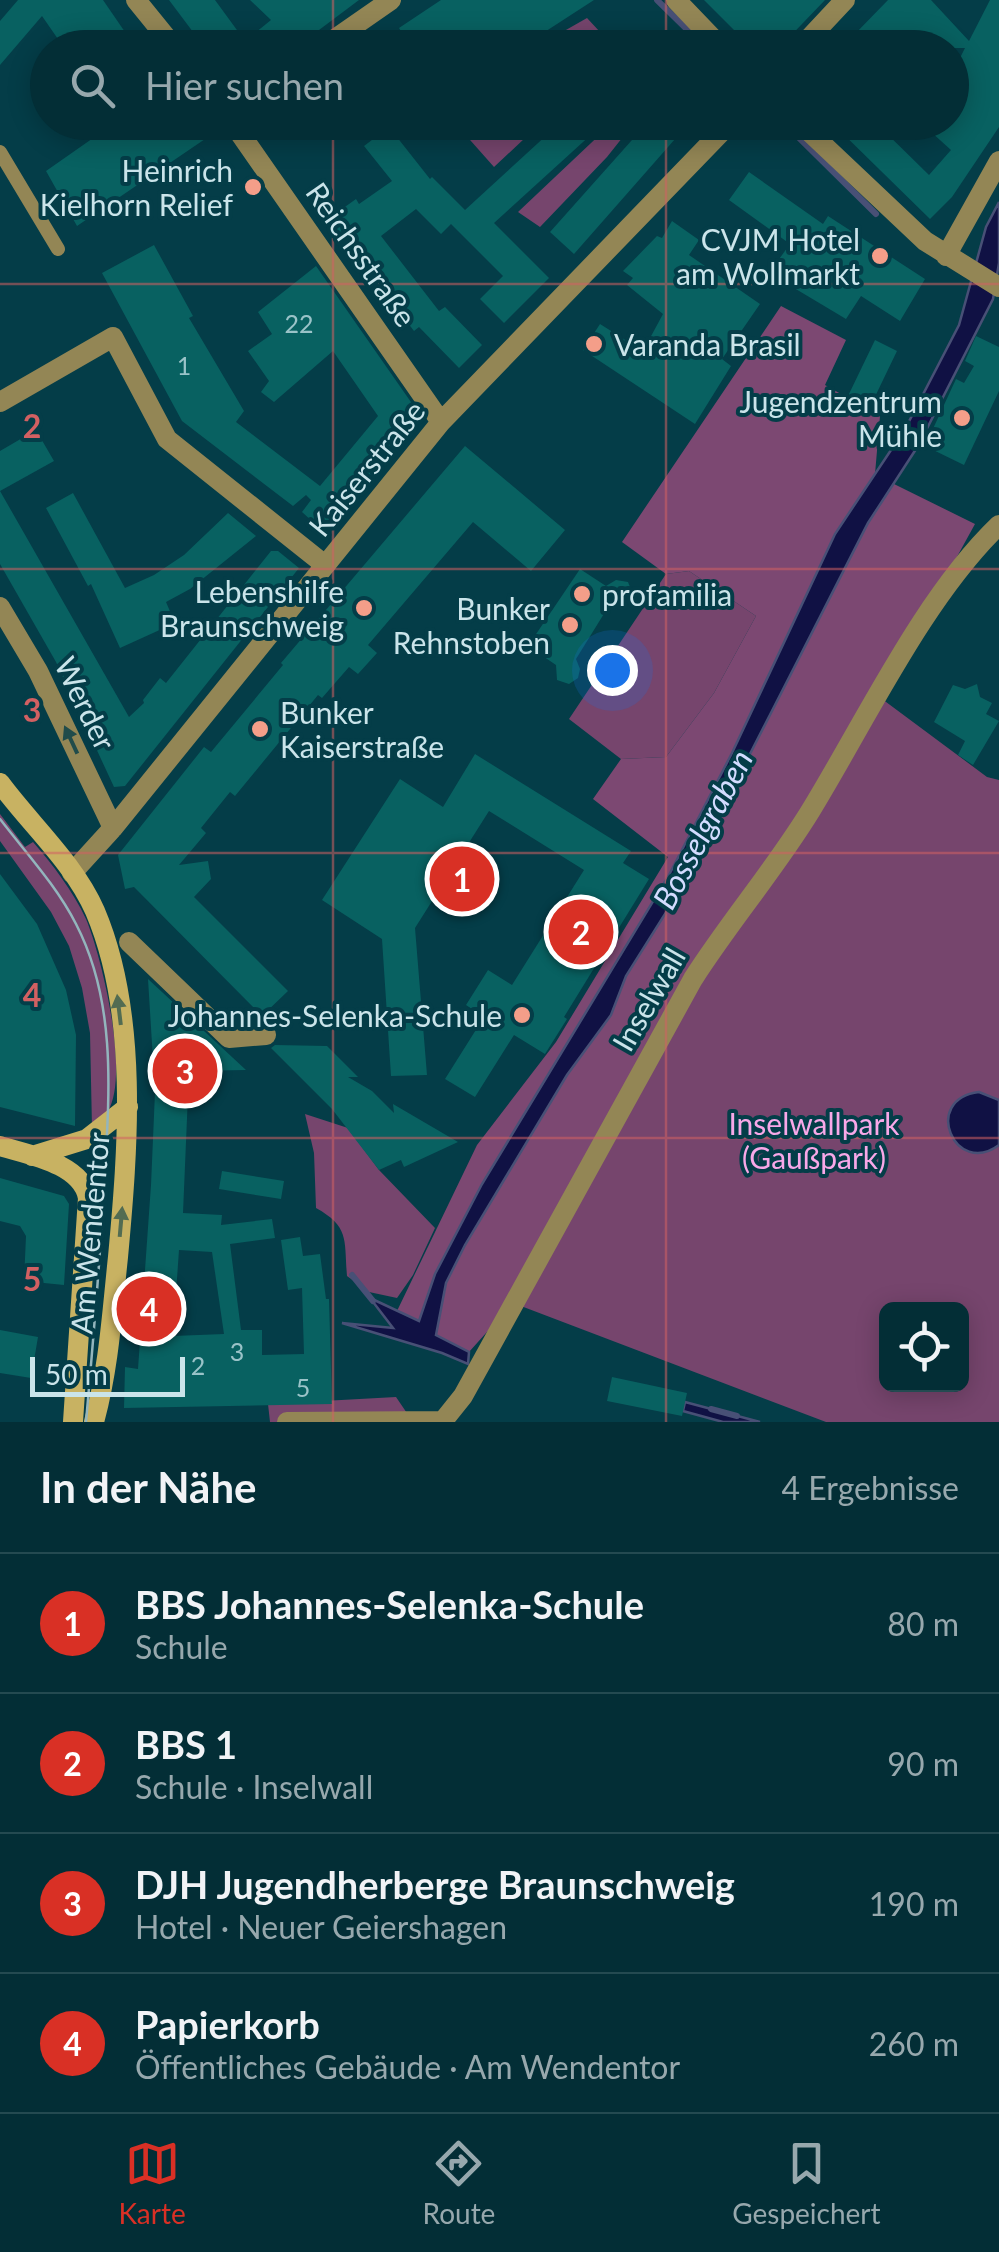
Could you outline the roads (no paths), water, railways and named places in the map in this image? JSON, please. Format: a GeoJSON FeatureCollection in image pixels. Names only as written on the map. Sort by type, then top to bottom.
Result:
{"type":"FeatureCollection","features":[{"type":"Feature","properties":{"kind":"main road","name":"Am Wendentor"},"geometry":{"type":"LineString","coordinates":[[0,783],[72,872],[95,911],[113,972],[128,1107],[128,1160],[110,1346],[94,1422]]}},
{"type":"Feature","properties":{"kind":"main road"},"geometry":{"type":"LineString","coordinates":[[32,1156],[87,1139],[128,1107]]}},
{"type":"Feature","properties":{"kind":"main road","name":"Am Wendentor"},"geometry":{"type":"LineString","coordinates":[[0,1146],[75,1174],[86,1186],[75,1418]]}},
{"type":"Feature","properties":{"kind":"street"},"geometry":{"type":"LineString","coordinates":[[136,0],[160,30]]}},
{"type":"Feature","properties":{"kind":"street"},"geometry":{"type":"LineString","coordinates":[[348,30],[391,0]]}},
{"type":"Feature","properties":{"kind":"street"},"geometry":{"type":"LineString","coordinates":[[676,0],[705,30]]}},
{"type":"Feature","properties":{"kind":"street"},"geometry":{"type":"LineString","coordinates":[[817,30],[845,0]]}},
{"type":"Feature","properties":{"kind":"street","name":"Reichsstraße"},"geometry":{"type":"LineString","coordinates":[[244,140],[440,422]]}},
{"type":"Feature","properties":{"kind":"street","name":"Kaiserstraße"},"geometry":{"type":"LineString","coordinates":[[72,872],[113,828],[440,422],[714,140]]}},
{"type":"Feature","properties":{"kind":"street"},"geometry":{"type":"LineString","coordinates":[[818,140],[925,242],[998,286]]}},
{"type":"Feature","properties":{"kind":"street"},"geometry":{"type":"LineString","coordinates":[[0,152],[58,249]]}},
{"type":"Feature","properties":{"kind":"street"},"geometry":{"type":"LineString","coordinates":[[946,256],[999,161]]}},
{"type":"Feature","properties":{"kind":"street"},"geometry":{"type":"LineString","coordinates":[[0,402],[113,337],[167,438],[325,565]]}},
{"type":"Feature","properties":{"kind":"street","name":"Inselwall"},"geometry":{"type":"LineString","coordinates":[[443,1421],[462,1396],[693,979],[808,815],[932,609],[999,524]]}},
{"type":"Feature","properties":{"kind":"street","name":"Werder"},"geometry":{"type":"LineString","coordinates":[[0,607],[38,671],[113,828]]}},
{"type":"Feature","properties":{"kind":"street"},"geometry":{"type":"LineString","coordinates":[[129,942],[228,1038],[266,1036]]}},
{"type":"Feature","properties":{"kind":"street"},"geometry":{"type":"LineString","coordinates":[[286,1422],[443,1421]]}},
{"type":"Feature","properties":{"kind":"water","name":"Bosselgraben"},"geometry":{"type":"Polygon","coordinates":[[[999,202],[999,263],[993,299],[918,446],[868,523],[682,887],[626,976],[611,1015],[567,1075],[446,1283],[436,1335],[469,1352],[468,1364],[342,1323],[393,1328],[370,1298],[419,1321],[435,1274],[482,1184],[669,875],[732,753],[835,534],[905,429],[959,325],[986,227],[999,202]]]}},
{"type":"Feature","properties":{"kind":"water"},"geometry":{"type":"Polygon","coordinates":[[[979,1092],[999,1100],[999,1145],[983,1152],[969,1152],[958,1145],[948,1121],[951,1108],[961,1098],[979,1092]]]}},
{"type":"Feature","properties":{"kind":"water"},"geometry":{"type":"Polygon","coordinates":[[[685,1402],[760,1422],[723,1422],[683,1411],[685,1402]]]}},
{"type":"Feature","properties":{"kind":"waterway"},"geometry":{"type":"LineString","coordinates":[[657,0],[688,30]]}},
{"type":"Feature","properties":{"kind":"waterway"},"geometry":{"type":"LineString","coordinates":[[801,140],[876,214]]}},
{"type":"Feature","properties":{"kind":"waterway"},"geometry":{"type":"LineString","coordinates":[[352,1275],[373,1301]]}},
{"type":"Feature","properties":{"kind":"waterway"},"geometry":{"type":"LineString","coordinates":[[711,1409],[737,1416]]}},
{"type":"Feature","properties":{"kind":"tram line"},"geometry":{"type":"LineString","coordinates":[[0,819],[76,924],[99,987],[105,1019],[108,1119],[86,1422]]}},
{"type":"Feature","properties":{"kind":"place","name":"Heinrich Kielhorn Relief"},"geometry":{"type":"Point","coordinates":[253,187]}},
{"type":"Feature","properties":{"kind":"place","name":"CVJM Hotel am Wollmarkt"},"geometry":{"type":"Point","coordinates":[880,256]}},
{"type":"Feature","properties":{"kind":"place","name":"Varanda Brasil"},"geometry":{"type":"Point","coordinates":[594,344]}},
{"type":"Feature","properties":{"kind":"place","name":"Jugendzentrum Mühle"},"geometry":{"type":"Point","coordinates":[962,418]}},
{"type":"Feature","properties":{"kind":"place","name":"profamilia"},"geometry":{"type":"Point","coordinates":[582,594]}},
{"type":"Feature","properties":{"kind":"place","name":"Lebenshilfe Braunschweig"},"geometry":{"type":"Point","coordinates":[364,608]}},
{"type":"Feature","properties":{"kind":"place","name":"Bunker Rehnstoben"},"geometry":{"type":"Point","coordinates":[570,625]}},
{"type":"Feature","properties":{"kind":"place","name":"Bunker Kaiserstraße"},"geometry":{"type":"Point","coordinates":[260,729]}},
{"type":"Feature","properties":{"kind":"place","name":"BBS Johannes-Selenka-Schule"},"geometry":{"type":"Point","coordinates":[462,879]}},
{"type":"Feature","properties":{"kind":"place","name":"BBS 1"},"geometry":{"type":"Point","coordinates":[581,932]}},
{"type":"Feature","properties":{"kind":"place","name":"Johannes-Selenka-Schule"},"geometry":{"type":"Point","coordinates":[522,1015]}},
{"type":"Feature","properties":{"kind":"place","name":"DJH Jugendherberge Braunschweig"},"geometry":{"type":"Point","coordinates":[185,1071]}},
{"type":"Feature","properties":{"kind":"place","name":"Papierkorb"},"geometry":{"type":"Point","coordinates":[149,1309]}},
{"type":"Feature","properties":{"kind":"park label","name":"Inselwallpark (Gaußpark)"},"geometry":{"type":"Point","coordinates":[814,1140]}}]}
